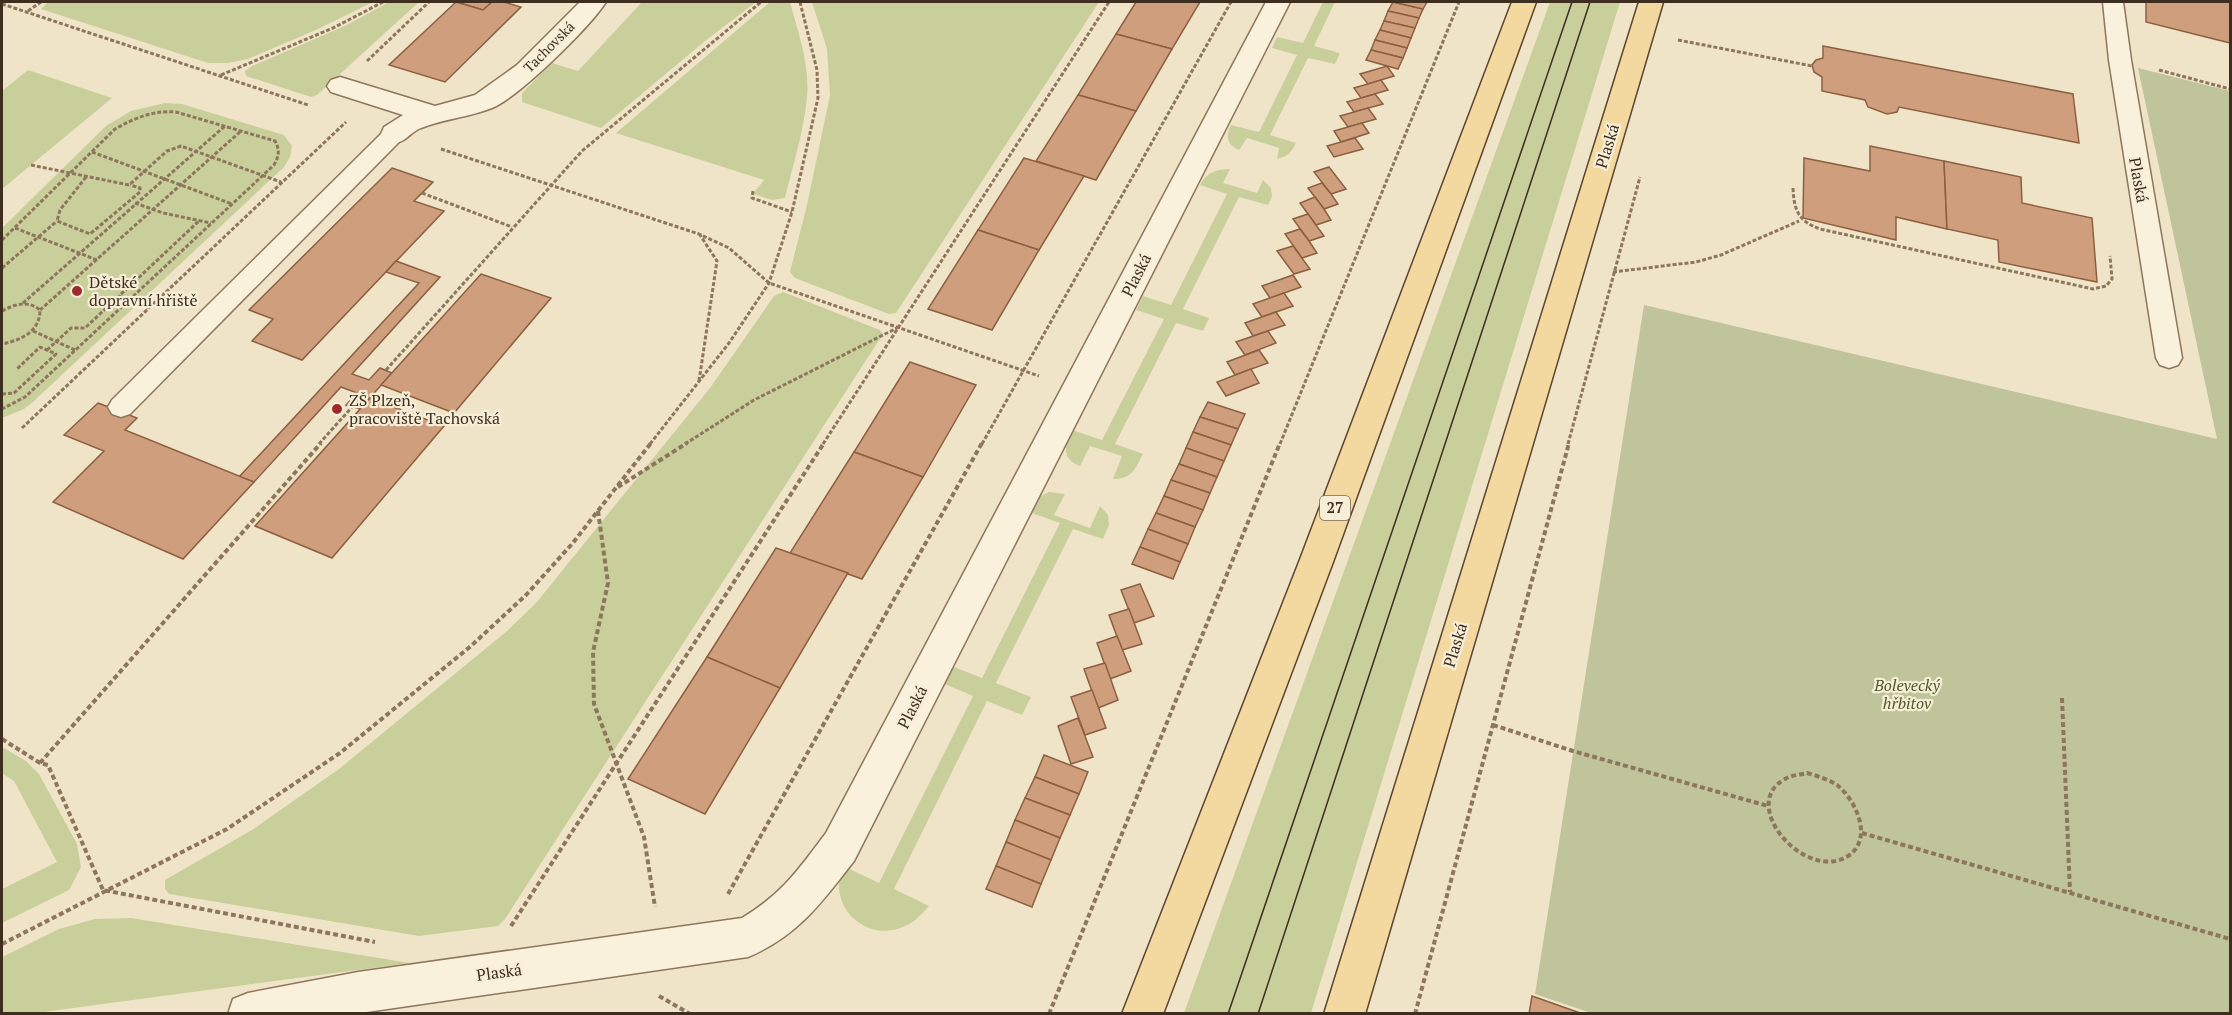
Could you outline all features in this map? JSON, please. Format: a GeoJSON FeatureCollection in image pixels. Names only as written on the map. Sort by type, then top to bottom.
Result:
{"type":"FeatureCollection","features":[{"type":"Feature","properties":{"kind":"main road","name":"27"},"geometry":{"type":"LineString","coordinates":[[1142,1014],[1320,550],[1524,2]]}},
{"type":"Feature","properties":{"kind":"main road","name":"Plaská"},"geometry":{"type":"LineString","coordinates":[[1344,1014],[1651,2]]}},
{"type":"Feature","properties":{"kind":"street","name":"Tachovská"},"geometry":{"type":"LineString","coordinates":[[394,134],[410,122],[484,101],[526,71],[594,2]]}},
{"type":"Feature","properties":{"kind":"street","name":"Plaská"},"geometry":{"type":"LineString","coordinates":[[248,1014],[358,992],[748,937],[780,917],[802,897],[840,847],[1278,2]]}},
{"type":"Feature","properties":{"kind":"street"},"geometry":{"type":"LineString","coordinates":[[340,86],[434,115]]}},
{"type":"Feature","properties":{"kind":"lane","name":"Plaská"},"geometry":{"type":"LineString","coordinates":[[2113,2],[2120,60],[2169,358]]}},
{"type":"Feature","properties":{"kind":"lane"},"geometry":{"type":"LineString","coordinates":[[122,407],[394,134]]}},
{"type":"Feature","properties":{"kind":"path"},"geometry":{"type":"LineString","coordinates":[[27,12],[41,2]]}},
{"type":"Feature","properties":{"kind":"path"},"geometry":{"type":"LineString","coordinates":[[221,75],[333,28],[383,2]]}},
{"type":"Feature","properties":{"kind":"path"},"geometry":{"type":"LineString","coordinates":[[316,108],[429,2]]}},
{"type":"Feature","properties":{"kind":"path"},"geometry":{"type":"LineString","coordinates":[[386,370],[549,185],[609,127],[761,2]]}},
{"type":"Feature","properties":{"kind":"path"},"geometry":{"type":"LineString","coordinates":[[2,944],[103,890],[227,829],[340,753],[471,646],[526,595],[598,511],[699,381],[769,282],[792,212],[818,98],[817,70],[800,2]]}},
{"type":"Feature","properties":{"kind":"path"},"geometry":{"type":"LineString","coordinates":[[498,972],[504,937],[1109,2]]}},
{"type":"Feature","properties":{"kind":"path"},"geometry":{"type":"LineString","coordinates":[[719,897],[730,894],[1231,2]]}},
{"type":"Feature","properties":{"kind":"path"},"geometry":{"type":"LineString","coordinates":[[1049,1014],[1460,2]]}},
{"type":"Feature","properties":{"kind":"path"},"geometry":{"type":"LineString","coordinates":[[2,3],[349,119],[22,428]]}},
{"type":"Feature","properties":{"kind":"path"},"geometry":{"type":"LineString","coordinates":[[1675,51],[1681,30]]}},
{"type":"Feature","properties":{"kind":"path"},"geometry":{"type":"LineString","coordinates":[[1678,40],[1812,66]]}},
{"type":"Feature","properties":{"kind":"path"},"geometry":{"type":"LineString","coordinates":[[2120,60],[2230,88]]}},
{"type":"Feature","properties":{"kind":"path"},"geometry":{"type":"LineString","coordinates":[[2,240],[114,129],[146,114],[176,112],[225,125],[274,141],[278,145],[278,157],[262,176],[25,397],[2,409]]}},
{"type":"Feature","properties":{"kind":"path"},"geometry":{"type":"LineString","coordinates":[[2,311],[23,303],[225,125]]}},
{"type":"Feature","properties":{"kind":"path"},"geometry":{"type":"LineString","coordinates":[[2,344],[23,338],[33,332],[38,324],[40,310],[241,131]]}},
{"type":"Feature","properties":{"kind":"path"},"geometry":{"type":"LineString","coordinates":[[394,134],[699,234],[729,248],[769,282],[1077,390]]}},
{"type":"Feature","properties":{"kind":"path"},"geometry":{"type":"LineString","coordinates":[[129,184],[167,151],[181,146],[281,182]]}},
{"type":"Feature","properties":{"kind":"path"},"geometry":{"type":"LineString","coordinates":[[92,152],[232,204]]}},
{"type":"Feature","properties":{"kind":"path"},"geometry":{"type":"LineString","coordinates":[[31,165],[140,188],[140,192],[90,234],[57,221]]}},
{"type":"Feature","properties":{"kind":"path"},"geometry":{"type":"LineString","coordinates":[[1415,1014],[1613,272],[1642,172]]}},
{"type":"Feature","properties":{"kind":"path"},"geometry":{"type":"LineString","coordinates":[[2,268],[57,221],[64,203],[86,177]]}},
{"type":"Feature","properties":{"kind":"path"},"geometry":{"type":"LineString","coordinates":[[1793,188],[1794,208],[1799,221]]}},
{"type":"Feature","properties":{"kind":"path"},"geometry":{"type":"LineString","coordinates":[[753,191],[752,198],[792,212]]}},
{"type":"Feature","properties":{"kind":"path"},"geometry":{"type":"LineString","coordinates":[[422,194],[512,227]]}},
{"type":"Feature","properties":{"kind":"path"},"geometry":{"type":"LineString","coordinates":[[129,201],[211,223]]}},
{"type":"Feature","properties":{"kind":"path"},"geometry":{"type":"LineString","coordinates":[[47,350],[71,328],[85,328],[200,220]]}},
{"type":"Feature","properties":{"kind":"path"},"geometry":{"type":"LineString","coordinates":[[1613,272],[1696,262],[1720,255],[1799,221],[1830,232],[2093,289],[2109,285],[2114,273],[2110,256]]}},
{"type":"Feature","properties":{"kind":"path"},"geometry":{"type":"LineString","coordinates":[[15,228],[97,260]]}},
{"type":"Feature","properties":{"kind":"path"},"geometry":{"type":"LineString","coordinates":[[699,234],[717,261],[699,381]]}},
{"type":"Feature","properties":{"kind":"path"},"geometry":{"type":"LineString","coordinates":[[119,296],[148,308]]}},
{"type":"Feature","properties":{"kind":"path"},"geometry":{"type":"LineString","coordinates":[[23,303],[37,306],[40,310]]}},
{"type":"Feature","properties":{"kind":"path"},"geometry":{"type":"LineString","coordinates":[[615,489],[754,400],[898,327]]}},
{"type":"Feature","properties":{"kind":"path"},"geometry":{"type":"LineString","coordinates":[[33,332],[75,350]]}},
{"type":"Feature","properties":{"kind":"path"},"geometry":{"type":"LineString","coordinates":[[2,394],[14,393],[56,354],[40,347],[17,369]]}},
{"type":"Feature","properties":{"kind":"path"},"geometry":{"type":"LineString","coordinates":[[40,763],[352,407]]}},
{"type":"Feature","properties":{"kind":"path"},"geometry":{"type":"LineString","coordinates":[[598,511],[608,583],[593,652],[594,704],[644,837],[656,914]]}},
{"type":"Feature","properties":{"kind":"path"},"geometry":{"type":"LineString","coordinates":[[2062,698],[2070,892]]}},
{"type":"Feature","properties":{"kind":"path"},"geometry":{"type":"LineString","coordinates":[[1493,724],[1573,751],[1768,806]]}},
{"type":"Feature","properties":{"kind":"path"},"geometry":{"type":"LineString","coordinates":[[2,739],[40,763],[48,765],[103,890]]}},
{"type":"Feature","properties":{"kind":"path"},"geometry":{"type":"LineString","coordinates":[[1807,773],[1832,783],[1852,801],[1860,817],[1862,833],[1858,845],[1850,855],[1837,860],[1822,862],[1806,857],[1785,842],[1771,821],[1768,806],[1770,791],[1778,780],[1792,774],[1807,773]]}},
{"type":"Feature","properties":{"kind":"path"},"geometry":{"type":"LineString","coordinates":[[1862,833],[2230,939]]}},
{"type":"Feature","properties":{"kind":"path"},"geometry":{"type":"LineString","coordinates":[[103,890],[376,942]]}},
{"type":"Feature","properties":{"kind":"green space"},"geometry":{"type":"Polygon","coordinates":[[[48,2],[373,2],[248,59],[228,63],[208,63],[41,9],[48,2]]]}},
{"type":"Feature","properties":{"kind":"green space"},"geometry":{"type":"Polygon","coordinates":[[[389,2],[419,2],[317,95],[311,97],[246,76],[245,71],[252,66],[347,25],[389,2]]]}},
{"type":"Feature","properties":{"kind":"green space"},"geometry":{"type":"Polygon","coordinates":[[[642,2],[756,2],[705,41],[601,128],[522,102],[522,93],[552,63],[578,71],[642,2]]]}},
{"type":"Feature","properties":{"kind":"green space"},"geometry":{"type":"Polygon","coordinates":[[[770,2],[790,2],[807,73],[807,97],[803,122],[785,198],[772,200],[753,194],[764,180],[616,133],[770,2]]]}},
{"type":"Feature","properties":{"kind":"green space"},"geometry":{"type":"Polygon","coordinates":[[[812,2],[1099,2],[896,313],[889,314],[795,278],[790,272],[807,205],[830,95],[827,49],[812,2]]]}},
{"type":"Feature","properties":{"kind":"green space"},"geometry":{"type":"Polygon","coordinates":[[[1323,2],[1335,2],[1314,46],[1340,53],[1335,64],[1308,58],[1270,135],[1296,143],[1291,152],[1277,159],[1279,148],[1247,138],[1239,150],[1235,148],[1228,140],[1231,125],[1259,132],[1297,55],[1272,48],[1277,37],[1303,43],[1323,2]]]}},
{"type":"Feature","properties":{"kind":"green space"},"geometry":{"type":"Polygon","coordinates":[[[1550,2],[1620,2],[1311,1013],[1184,1013],[1550,2]]]}},
{"type":"Feature","properties":{"kind":"green space","name":"Bolevecký hřbitov"},"geometry":{"type":"Polygon","coordinates":[[[2138,68],[2230,91],[2230,1013],[1594,1014],[1535,994],[1644,305],[2217,439],[2138,68]]]}},
{"type":"Feature","properties":{"kind":"green space"},"geometry":{"type":"Polygon","coordinates":[[[28,70],[112,98],[2,189],[2,91],[28,70]]]}},
{"type":"Feature","properties":{"kind":"green space","name":"Dětské dopravní hřiště"},"geometry":{"type":"Polygon","coordinates":[[[165,103],[182,104],[284,135],[292,146],[290,157],[284,167],[34,401],[24,409],[2,418],[2,228],[106,126],[131,111],[165,103]]]}},
{"type":"Feature","properties":{"kind":"green space"},"geometry":{"type":"Polygon","coordinates":[[[1230,169],[1223,183],[1257,193],[1263,180],[1271,188],[1272,197],[1268,205],[1239,197],[1183,309],[1209,318],[1203,331],[1176,323],[1115,444],[1143,454],[1135,469],[1129,475],[1119,479],[1113,479],[1122,456],[1090,446],[1080,466],[1074,463],[1066,451],[1072,430],[1102,440],[1164,319],[1136,310],[1143,296],[1171,305],[1227,194],[1200,185],[1212,172],[1230,169]]]}},
{"type":"Feature","properties":{"kind":"green space"},"geometry":{"type":"Polygon","coordinates":[[[783,292],[880,330],[883,334],[505,919],[498,926],[419,936],[169,894],[165,889],[165,880],[252,830],[339,769],[507,631],[536,603],[710,388],[774,296],[783,292]]]}},
{"type":"Feature","properties":{"kind":"green space"},"geometry":{"type":"Polygon","coordinates":[[[1049,492],[1065,494],[1054,515],[1090,528],[1100,506],[1108,515],[1109,525],[1103,539],[1073,529],[996,683],[1031,697],[1022,715],[987,701],[894,889],[929,906],[913,922],[900,928],[889,931],[868,927],[850,915],[844,906],[839,884],[843,866],[879,883],[973,696],[940,682],[949,665],[982,678],[1060,523],[1029,512],[1041,496],[1049,492]]]}},
{"type":"Feature","properties":{"kind":"green space"},"geometry":{"type":"Polygon","coordinates":[[[2,747],[26,761],[39,774],[77,844],[81,867],[69,890],[2,923],[2,889],[57,862],[14,781],[2,773],[2,747]]]}},
{"type":"Feature","properties":{"kind":"green space"},"geometry":{"type":"Polygon","coordinates":[[[131,918],[410,963],[36,1013],[2,1013],[2,957],[59,929],[95,919],[131,918]]]}},
{"type":"Feature","properties":{"kind":"building"},"geometry":{"type":"Polygon","coordinates":[[[456,2],[492,2],[483,10],[456,2]]]}},
{"type":"Feature","properties":{"kind":"building"},"geometry":{"type":"Polygon","coordinates":[[[456,2],[483,10],[492,2],[504,2],[521,7],[445,82],[389,65],[456,2]]]}},
{"type":"Feature","properties":{"kind":"building"},"geometry":{"type":"Polygon","coordinates":[[[1136,2],[1200,2],[1172,49],[1116,34],[1136,2]]]}},
{"type":"Feature","properties":{"kind":"building"},"geometry":{"type":"Polygon","coordinates":[[[1393,2],[1423,9],[1419,18],[1388,11],[1393,2]]]}},
{"type":"Feature","properties":{"kind":"building"},"geometry":{"type":"Polygon","coordinates":[[[1393,2],[1427,2],[1423,9],[1393,2]]]}},
{"type":"Feature","properties":{"kind":"building"},"geometry":{"type":"Polygon","coordinates":[[[2146,2],[2230,2],[2230,43],[2146,22],[2146,2]]]}},
{"type":"Feature","properties":{"kind":"building"},"geometry":{"type":"Polygon","coordinates":[[[1388,11],[1419,18],[1415,28],[1384,21],[1388,11]]]}},
{"type":"Feature","properties":{"kind":"building"},"geometry":{"type":"Polygon","coordinates":[[[1384,21],[1415,28],[1411,38],[1380,30],[1384,21]]]}},
{"type":"Feature","properties":{"kind":"building"},"geometry":{"type":"Polygon","coordinates":[[[1380,30],[1411,38],[1407,48],[1375,40],[1380,30]]]}},
{"type":"Feature","properties":{"kind":"building"},"geometry":{"type":"Polygon","coordinates":[[[1116,34],[1172,49],[1136,111],[1078,95],[1116,34]]]}},
{"type":"Feature","properties":{"kind":"building"},"geometry":{"type":"Polygon","coordinates":[[[1375,40],[1407,48],[1403,58],[1371,50],[1375,40]]]}},
{"type":"Feature","properties":{"kind":"building"},"geometry":{"type":"Polygon","coordinates":[[[1823,46],[2073,94],[2079,143],[1899,107],[1897,112],[1887,114],[1868,107],[1865,100],[1822,91],[1822,77],[1814,72],[1812,65],[1816,60],[1823,58],[1823,46]]]}},
{"type":"Feature","properties":{"kind":"building"},"geometry":{"type":"Polygon","coordinates":[[[1371,50],[1403,58],[1398,69],[1366,60],[1371,50]]]}},
{"type":"Feature","properties":{"kind":"building"},"geometry":{"type":"Polygon","coordinates":[[[1387,66],[1394,76],[1368,84],[1360,74],[1387,66]]]}},
{"type":"Feature","properties":{"kind":"building"},"geometry":{"type":"Polygon","coordinates":[[[1381,80],[1388,90],[1361,98],[1354,88],[1381,80]]]}},
{"type":"Feature","properties":{"kind":"building"},"geometry":{"type":"Polygon","coordinates":[[[1375,94],[1383,104],[1354,112],[1347,102],[1375,94]]]}},
{"type":"Feature","properties":{"kind":"building"},"geometry":{"type":"Polygon","coordinates":[[[1078,95],[1136,111],[1096,180],[1036,161],[1078,95]]]}},
{"type":"Feature","properties":{"kind":"building"},"geometry":{"type":"Polygon","coordinates":[[[1368,108],[1376,119],[1348,127],[1340,116],[1368,108]]]}},
{"type":"Feature","properties":{"kind":"building"},"geometry":{"type":"Polygon","coordinates":[[[1362,123],[1369,133],[1341,142],[1334,131],[1362,123]]]}},
{"type":"Feature","properties":{"kind":"building"},"geometry":{"type":"Polygon","coordinates":[[[1355,138],[1363,149],[1334,157],[1327,146],[1355,138]]]}},
{"type":"Feature","properties":{"kind":"building"},"geometry":{"type":"Polygon","coordinates":[[[1870,146],[1944,161],[1947,229],[1896,217],[1896,240],[1803,218],[1804,158],[1870,171],[1870,146]]]}},
{"type":"Feature","properties":{"kind":"building"},"geometry":{"type":"Polygon","coordinates":[[[1024,158],[1084,176],[1039,250],[978,230],[1024,158]]]}},
{"type":"Feature","properties":{"kind":"building"},"geometry":{"type":"Polygon","coordinates":[[[1944,161],[2021,177],[2022,203],[2092,218],[2097,282],[1999,262],[1998,240],[1947,229],[1944,161]]]}},
{"type":"Feature","properties":{"kind":"building"},"geometry":{"type":"Polygon","coordinates":[[[1329,167],[1346,189],[1331,194],[1314,172],[1329,167]]]}},
{"type":"Feature","properties":{"kind":"building"},"geometry":{"type":"Polygon","coordinates":[[[392,168],[433,182],[414,201],[444,211],[302,360],[252,341],[273,319],[249,310],[392,168]]]}},
{"type":"Feature","properties":{"kind":"building"},"geometry":{"type":"Polygon","coordinates":[[[1322,183],[1338,204],[1324,209],[1308,188],[1322,183]]]}},
{"type":"Feature","properties":{"kind":"building"},"geometry":{"type":"Polygon","coordinates":[[[1315,197],[1331,220],[1316,225],[1300,203],[1315,197]]]}},
{"type":"Feature","properties":{"kind":"building"},"geometry":{"type":"Polygon","coordinates":[[[1308,214],[1324,236],[1309,241],[1293,219],[1308,214]]]}},
{"type":"Feature","properties":{"kind":"building"},"geometry":{"type":"Polygon","coordinates":[[[1300,229],[1317,253],[1302,258],[1285,234],[1300,229]]]}},
{"type":"Feature","properties":{"kind":"building"},"geometry":{"type":"Polygon","coordinates":[[[978,230],[1039,250],[992,330],[928,309],[978,230]]]}},
{"type":"Feature","properties":{"kind":"building"},"geometry":{"type":"Polygon","coordinates":[[[1293,246],[1310,269],[1294,274],[1277,251],[1293,246]]]}},
{"type":"Feature","properties":{"kind":"building"},"geometry":{"type":"Polygon","coordinates":[[[396,261],[440,277],[352,374],[369,380],[380,368],[392,373],[360,409],[346,405],[357,393],[341,387],[254,482],[239,477],[419,283],[386,272],[396,261]]]}},
{"type":"Feature","properties":{"kind":"building"},"geometry":{"type":"Polygon","coordinates":[[[481,274],[551,298],[454,413],[381,385],[481,274]]]}},
{"type":"Feature","properties":{"kind":"building"},"geometry":{"type":"Polygon","coordinates":[[[1293,275],[1301,287],[1270,298],[1262,286],[1293,275]]]}},
{"type":"Feature","properties":{"kind":"building"},"geometry":{"type":"Polygon","coordinates":[[[1284,293],[1293,306],[1262,317],[1253,304],[1284,293]]]}},
{"type":"Feature","properties":{"kind":"building"},"geometry":{"type":"Polygon","coordinates":[[[1276,312],[1285,325],[1253,336],[1245,323],[1276,312]]]}},
{"type":"Feature","properties":{"kind":"building"},"geometry":{"type":"Polygon","coordinates":[[[1268,331],[1276,343],[1245,355],[1236,342],[1268,331]]]}},
{"type":"Feature","properties":{"kind":"building"},"geometry":{"type":"Polygon","coordinates":[[[1259,350],[1268,363],[1235,375],[1227,362],[1259,350]]]}},
{"type":"Feature","properties":{"kind":"building"},"geometry":{"type":"Polygon","coordinates":[[[910,362],[976,385],[923,477],[854,452],[910,362]]]}},
{"type":"Feature","properties":{"kind":"building"},"geometry":{"type":"Polygon","coordinates":[[[1251,369],[1259,383],[1226,396],[1217,382],[1251,369]]]}},
{"type":"Feature","properties":{"kind":"building"},"geometry":{"type":"Polygon","coordinates":[[[370,398],[444,426],[332,558],[255,526],[370,398]]]}},
{"type":"Feature","properties":{"kind":"building"},"geometry":{"type":"Polygon","coordinates":[[[1208,402],[1245,414],[1238,429],[1200,417],[1208,402]]]}},
{"type":"Feature","properties":{"kind":"building"},"geometry":{"type":"Polygon","coordinates":[[[98,403],[137,418],[125,430],[254,482],[183,559],[53,502],[104,451],[64,435],[98,403]]]}},
{"type":"Feature","properties":{"kind":"building"},"geometry":{"type":"Polygon","coordinates":[[[1200,417],[1238,429],[1231,445],[1193,432],[1200,417]]]}},
{"type":"Feature","properties":{"kind":"building"},"geometry":{"type":"Polygon","coordinates":[[[1193,432],[1231,445],[1224,461],[1186,448],[1193,432]]]}},
{"type":"Feature","properties":{"kind":"building"},"geometry":{"type":"Polygon","coordinates":[[[1186,448],[1224,461],[1217,477],[1179,464],[1186,448]]]}},
{"type":"Feature","properties":{"kind":"building"},"geometry":{"type":"Polygon","coordinates":[[[854,452],[923,477],[862,579],[790,553],[854,452]]]}},
{"type":"Feature","properties":{"kind":"building"},"geometry":{"type":"Polygon","coordinates":[[[1179,464],[1217,477],[1210,493],[1171,480],[1179,464]]]}},
{"type":"Feature","properties":{"kind":"building"},"geometry":{"type":"Polygon","coordinates":[[[1171,480],[1210,493],[1203,510],[1164,496],[1171,480]]]}},
{"type":"Feature","properties":{"kind":"building"},"geometry":{"type":"Polygon","coordinates":[[[1164,496],[1203,510],[1195,527],[1156,513],[1164,496]]]}},
{"type":"Feature","properties":{"kind":"building"},"geometry":{"type":"Polygon","coordinates":[[[1156,513],[1195,527],[1188,544],[1148,529],[1156,513]]]}},
{"type":"Feature","properties":{"kind":"building"},"geometry":{"type":"Polygon","coordinates":[[[1148,529],[1188,544],[1180,562],[1140,547],[1148,529]]]}},
{"type":"Feature","properties":{"kind":"building"},"geometry":{"type":"Polygon","coordinates":[[[1140,547],[1180,562],[1173,579],[1132,564],[1140,547]]]}},
{"type":"Feature","properties":{"kind":"building"},"geometry":{"type":"Polygon","coordinates":[[[776,548],[848,573],[780,688],[707,657],[776,548]]]}},
{"type":"Feature","properties":{"kind":"building"},"geometry":{"type":"Polygon","coordinates":[[[1140,584],[1154,616],[1134,623],[1121,590],[1140,584]]]}},
{"type":"Feature","properties":{"kind":"building"},"geometry":{"type":"Polygon","coordinates":[[[1129,609],[1142,644],[1122,650],[1109,615],[1129,609]]]}},
{"type":"Feature","properties":{"kind":"building"},"geometry":{"type":"Polygon","coordinates":[[[1117,636],[1131,671],[1110,679],[1097,643],[1117,636]]]}},
{"type":"Feature","properties":{"kind":"building"},"geometry":{"type":"Polygon","coordinates":[[[707,657],[780,688],[705,814],[628,779],[707,657]]]}},
{"type":"Feature","properties":{"kind":"building"},"geometry":{"type":"Polygon","coordinates":[[[1105,663],[1118,700],[1098,708],[1084,669],[1105,663]]]}},
{"type":"Feature","properties":{"kind":"building"},"geometry":{"type":"Polygon","coordinates":[[[1092,690],[1106,728],[1085,735],[1071,697],[1092,690]]]}},
{"type":"Feature","properties":{"kind":"building"},"geometry":{"type":"Polygon","coordinates":[[[1078,718],[1093,757],[1071,764],[1058,726],[1078,718]]]}},
{"type":"Feature","properties":{"kind":"building"},"geometry":{"type":"Polygon","coordinates":[[[1044,755],[1088,772],[1079,794],[1035,777],[1044,755]]]}},
{"type":"Feature","properties":{"kind":"building"},"geometry":{"type":"Polygon","coordinates":[[[1035,777],[1079,794],[1070,815],[1025,798],[1035,777]]]}},
{"type":"Feature","properties":{"kind":"building"},"geometry":{"type":"Polygon","coordinates":[[[1025,798],[1070,815],[1060,838],[1015,820],[1025,798]]]}},
{"type":"Feature","properties":{"kind":"building"},"geometry":{"type":"Polygon","coordinates":[[[1015,820],[1060,838],[1051,860],[1006,842],[1015,820]]]}},
{"type":"Feature","properties":{"kind":"building"},"geometry":{"type":"Polygon","coordinates":[[[1006,842],[1051,860],[1041,884],[996,866],[1006,842]]]}},
{"type":"Feature","properties":{"kind":"building"},"geometry":{"type":"Polygon","coordinates":[[[996,866],[1041,884],[1032,907],[986,889],[996,866]]]}},
{"type":"Feature","properties":{"kind":"building"},"geometry":{"type":"Polygon","coordinates":[[[1532,996],[1583,1014],[1529,1014],[1532,996]]]}},
{"type":"Feature","properties":{"kind":"tram line"},"geometry":{"type":"LineString","coordinates":[[1228,1014],[1572,2]]}},
{"type":"Feature","properties":{"kind":"tram line"},"geometry":{"type":"LineString","coordinates":[[1258,1014],[1590,2]]}},
{"type":"Feature","properties":{"kind":"place","name":"Dětské dopravní hřiště"},"geometry":{"type":"Point","coordinates":[77,291]}},
{"type":"Feature","properties":{"kind":"place","name":"ZŠ Plzeň, pracoviště Tachovská"},"geometry":{"type":"Point","coordinates":[337,409]}}]}
